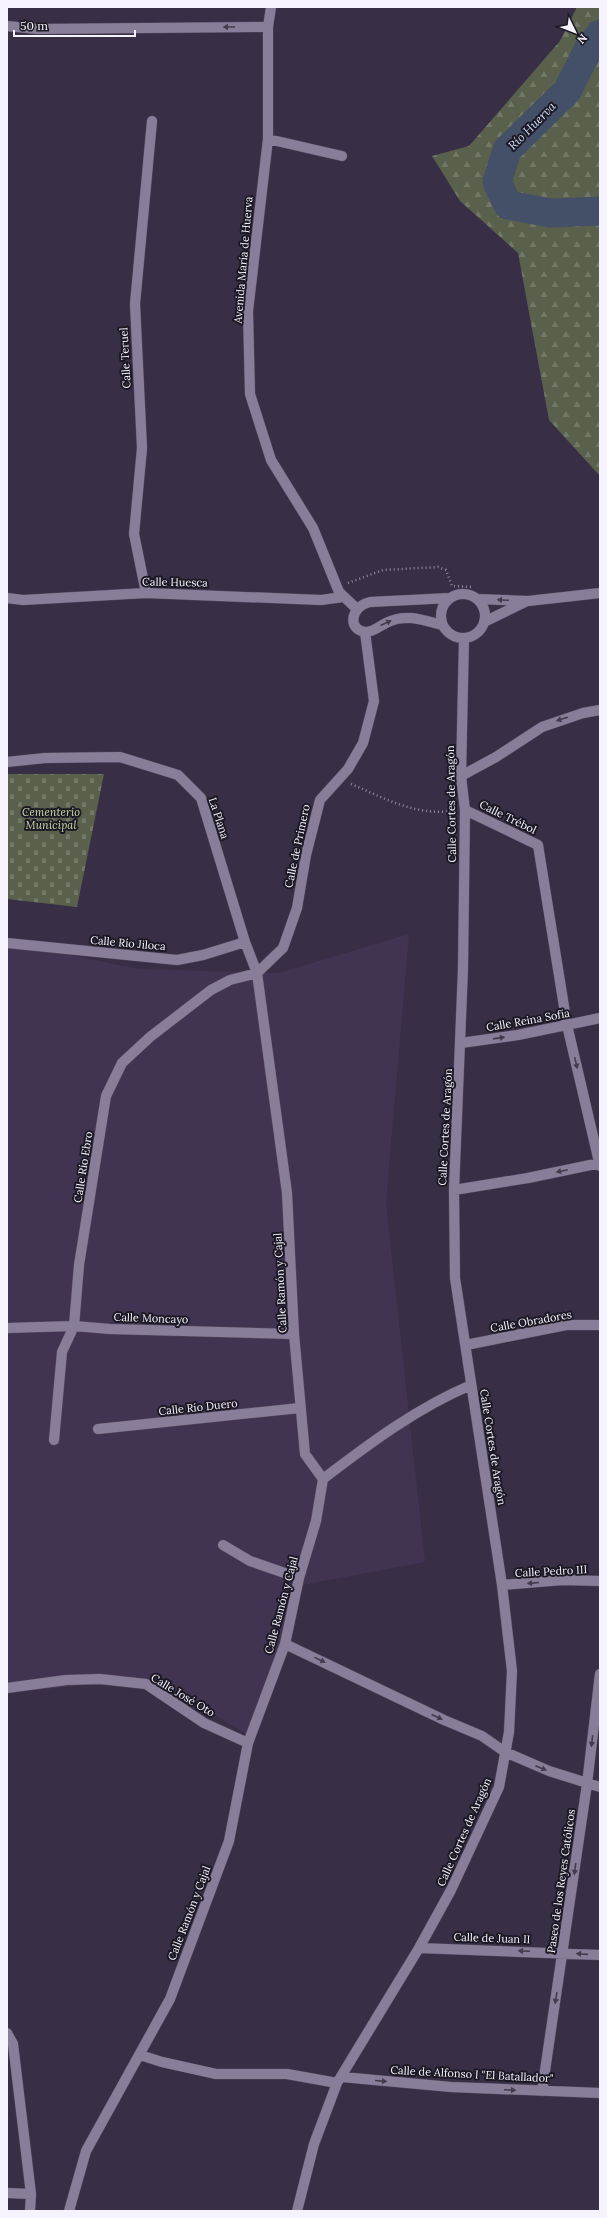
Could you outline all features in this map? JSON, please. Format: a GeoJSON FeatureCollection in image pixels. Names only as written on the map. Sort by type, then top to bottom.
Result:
{"type":"FeatureCollection","features":[{"type":"Feature","properties":{"kind":"street","name":"Avenida María de Huerva"},"geometry":{"type":"LineString","coordinates":[[271,7],[268,27],[268,139],[248,312],[250,394],[271,460],[313,528],[337,587],[344,597],[357,609]]}},
{"type":"Feature","properties":{"kind":"street"},"geometry":{"type":"LineString","coordinates":[[7,26],[37,29],[268,27]]}},
{"type":"Feature","properties":{"kind":"street","name":"Calle Teruel"},"geometry":{"type":"LineString","coordinates":[[146,593],[134,534],[142,448],[135,304],[152,121]]}},
{"type":"Feature","properties":{"kind":"street"},"geometry":{"type":"LineString","coordinates":[[268,139],[342,156]]}},
{"type":"Feature","properties":{"kind":"street","name":"Calle Huesca"},"geometry":{"type":"LineString","coordinates":[[7,598],[23,600],[146,593],[320,600],[344,597]]}},
{"type":"Feature","properties":{"kind":"street"},"geometry":{"type":"LineString","coordinates":[[442,625],[409,617],[393,620],[371,631],[365,632],[357,627],[353,617],[357,609],[362,604],[370,602],[450,598],[467,594],[528,600],[600,593]]}},
{"type":"Feature","properties":{"kind":"street"},"geometry":{"type":"LineString","coordinates":[[450,598],[442,607],[442,625],[451,635],[464,638],[477,634],[484,622],[485,614],[483,605],[477,594]]}},
{"type":"Feature","properties":{"kind":"street"},"geometry":{"type":"LineString","coordinates":[[484,622],[528,600]]}},
{"type":"Feature","properties":{"kind":"street","name":"Calle de Primero"},"geometry":{"type":"LineString","coordinates":[[258,973],[283,948],[297,908],[306,855],[320,800],[348,769],[359,750],[372,713],[373,689],[365,632]]}},
{"type":"Feature","properties":{"kind":"street","name":"Calle Cortes de Aragón"},"geometry":{"type":"LineString","coordinates":[[297,2211],[314,2144],[340,2080],[420,1948],[451,1890],[499,1787],[509,1732],[512,1671],[502,1585],[455,1278],[454,1190],[461,1043],[465,810],[461,776],[464,638]]}},
{"type":"Feature","properties":{"kind":"street"},"geometry":{"type":"LineString","coordinates":[[461,776],[496,757],[542,727],[570,717],[600,710]]}},
{"type":"Feature","properties":{"kind":"street","name":"La Plana"},"geometry":{"type":"LineString","coordinates":[[7,762],[46,758],[120,757],[178,775],[201,798],[245,942],[258,973]]}},
{"type":"Feature","properties":{"kind":"street","name":"Calle Trébol"},"geometry":{"type":"LineString","coordinates":[[465,810],[538,845],[567,1025]]}},
{"type":"Feature","properties":{"kind":"street","name":"Calle Río Jiloca"},"geometry":{"type":"LineString","coordinates":[[7,943],[178,960],[203,955],[245,942]]}},
{"type":"Feature","properties":{"kind":"street","name":"Calle Río Ebro"},"geometry":{"type":"LineString","coordinates":[[54,1440],[62,1352],[74,1326],[80,1265],[106,1096],[122,1063],[150,1037],[211,990],[230,980],[258,973]]}},
{"type":"Feature","properties":{"kind":"street","name":"Calle Ramón y Cajal"},"geometry":{"type":"LineString","coordinates":[[69,2211],[86,2151],[170,1999],[229,1841],[248,1743],[285,1644],[300,1578],[316,1521],[323,1479],[305,1454],[294,1334],[287,1193],[258,973]]}},
{"type":"Feature","properties":{"kind":"street","name":"Calle Reina Sofía"},"geometry":{"type":"LineString","coordinates":[[461,1043],[600,1018]]}},
{"type":"Feature","properties":{"kind":"street"},"geometry":{"type":"LineString","coordinates":[[454,1190],[600,1164],[567,1025]]}},
{"type":"Feature","properties":{"kind":"street","name":"Calle Obradores"},"geometry":{"type":"LineString","coordinates":[[466,1346],[511,1335],[566,1325],[600,1325]]}},
{"type":"Feature","properties":{"kind":"street","name":"Calle Moncayo"},"geometry":{"type":"LineString","coordinates":[[7,1328],[74,1326],[110,1329],[294,1334]]}},
{"type":"Feature","properties":{"kind":"street"},"geometry":{"type":"LineString","coordinates":[[323,1479],[384,1433],[439,1398],[471,1385]]}},
{"type":"Feature","properties":{"kind":"street","name":"Calle Río Duero"},"geometry":{"type":"LineString","coordinates":[[98,1429],[300,1408]]}},
{"type":"Feature","properties":{"kind":"street"},"geometry":{"type":"LineString","coordinates":[[223,1545],[250,1562],[300,1578]]}},
{"type":"Feature","properties":{"kind":"street","name":"Calle Pedro III"},"geometry":{"type":"LineString","coordinates":[[502,1585],[563,1580],[600,1581]]}},
{"type":"Feature","properties":{"kind":"street"},"geometry":{"type":"LineString","coordinates":[[285,1644],[444,1720],[482,1736],[505,1752],[549,1771],[600,1787]]}},
{"type":"Feature","properties":{"kind":"street","name":"Paseo de los Reyes Católicos"},"geometry":{"type":"LineString","coordinates":[[542,2091],[587,1784],[600,1674]]}},
{"type":"Feature","properties":{"kind":"street","name":"Calle José Oto"},"geometry":{"type":"LineString","coordinates":[[7,1688],[66,1680],[100,1679],[146,1684],[204,1723],[248,1743]]}},
{"type":"Feature","properties":{"kind":"street","name":"Calle de Juan II"},"geometry":{"type":"LineString","coordinates":[[420,1948],[600,1955]]}},
{"type":"Feature","properties":{"kind":"street"},"geometry":{"type":"LineString","coordinates":[[7,2033],[13,2044],[31,2194],[30,2211]]}},
{"type":"Feature","properties":{"kind":"street","name":"Calle de Alfonso I \"El Batallador\""},"geometry":{"type":"LineString","coordinates":[[140,2055],[162,2062],[216,2074],[287,2074],[340,2080],[451,2087],[600,2093]]}},
{"type":"Feature","properties":{"kind":"street"},"geometry":{"type":"LineString","coordinates":[[7,2193],[31,2194]]}},
{"type":"Feature","properties":{"kind":"path"},"geometry":{"type":"LineString","coordinates":[[337,587],[383,570],[438,567],[446,570],[452,586],[477,594]]}},
{"type":"Feature","properties":{"kind":"path","name":"Calle Trébol"},"geometry":{"type":"LineString","coordinates":[[340,779],[416,810],[445,812],[465,810]]}},
{"type":"Feature","properties":{"kind":"shaded area"},"geometry":{"type":"Polygon","coordinates":[[[409,934],[386,1203],[425,1562],[297,1586],[251,1737],[155,1678],[7,1693],[7,942],[138,969],[279,973],[409,934]]]}},
{"type":"Feature","properties":{"kind":"green space"},"geometry":{"type":"Polygon","coordinates":[[[577,7],[600,7],[600,476],[549,420],[518,253],[460,201],[432,156],[469,146],[560,41],[577,7]]]}},
{"type":"Feature","properties":{"kind":"green space","name":"Cementerio Municipal"},"geometry":{"type":"Polygon","coordinates":[[[7,774],[104,774],[77,907],[7,899],[7,774]]]}},
{"type":"Feature","properties":{"kind":"waterway","name":"Río Huerva"},"geometry":{"type":"LineString","coordinates":[[600,34],[588,50],[567,91],[507,150],[497,182],[508,205],[551,213],[600,211]]}}]}
